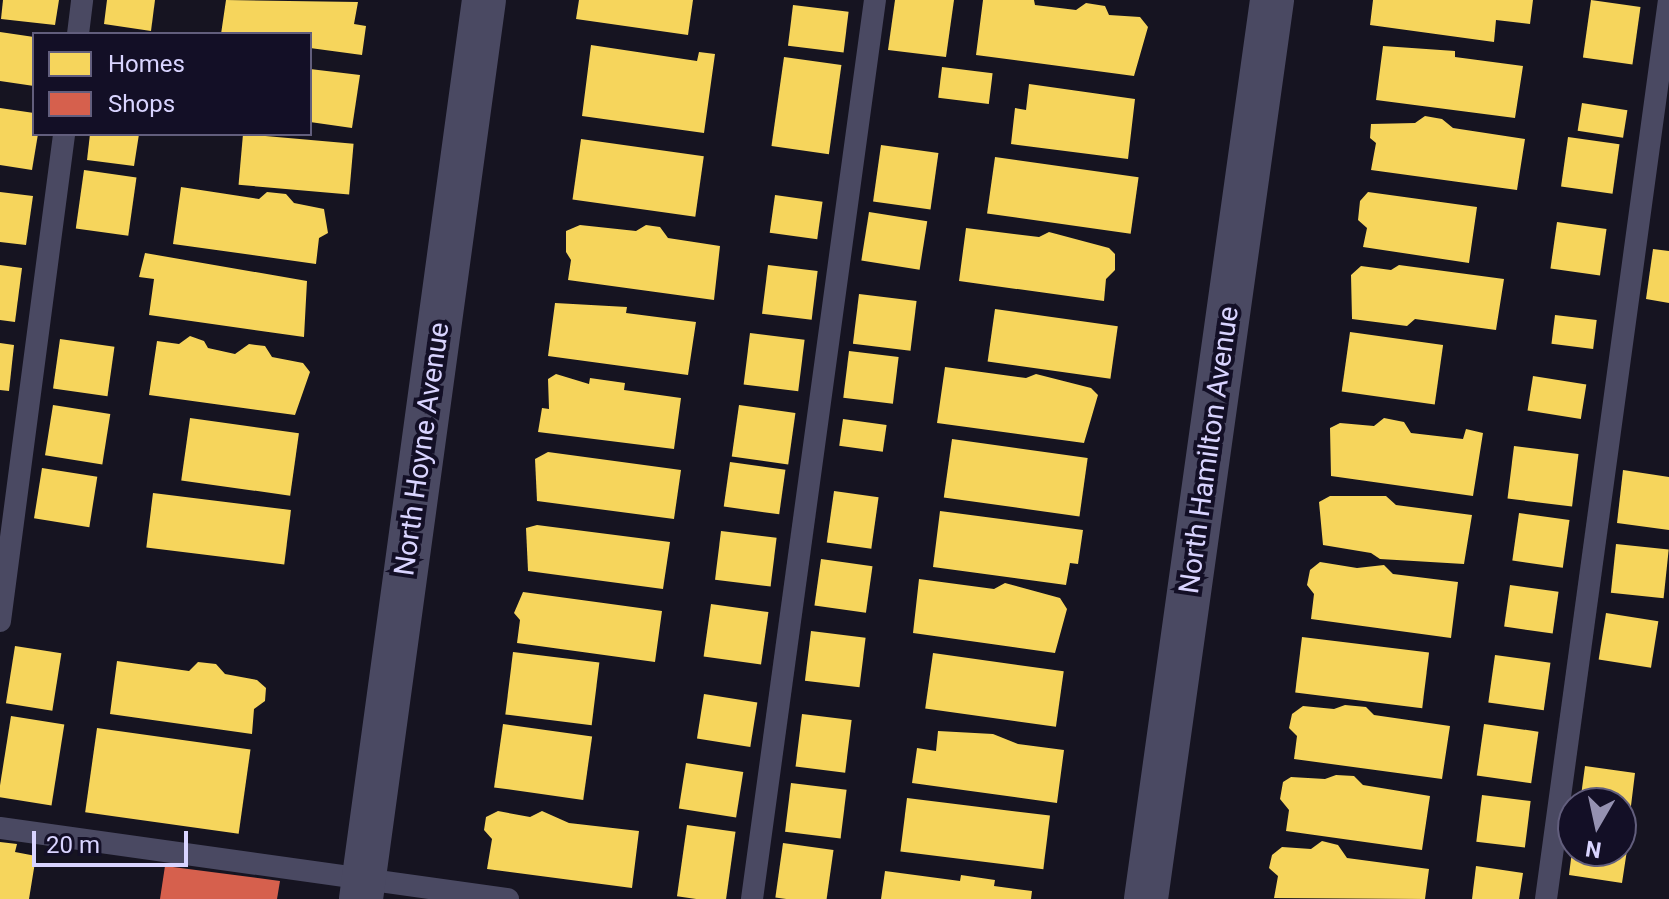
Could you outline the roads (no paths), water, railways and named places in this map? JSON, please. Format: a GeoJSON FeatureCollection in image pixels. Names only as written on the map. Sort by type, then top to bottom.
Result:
{"type":"FeatureCollection","features":[{"type":"Feature","properties":{"kind":"street","name":"North Hoyne Avenue"},"geometry":{"type":"LineString","coordinates":[[362,889],[484,0]]}},
{"type":"Feature","properties":{"kind":"street","name":"North Hamilton Avenue"},"geometry":{"type":"LineString","coordinates":[[1146,899],[1272,0]]}},
{"type":"Feature","properties":{"kind":"lane"},"geometry":{"type":"LineString","coordinates":[[78,32],[82,0]]}},
{"type":"Feature","properties":{"kind":"lane"},"geometry":{"type":"LineString","coordinates":[[752,899],[875,0]]}},
{"type":"Feature","properties":{"kind":"lane"},"geometry":{"type":"LineString","coordinates":[[1546,899],[1669,0]]}},
{"type":"Feature","properties":{"kind":"lane"},"geometry":{"type":"LineString","coordinates":[[0,621],[64,136]]}},
{"type":"Feature","properties":{"kind":"lane"},"geometry":{"type":"LineString","coordinates":[[0,828],[362,889],[508,899]]}}]}
